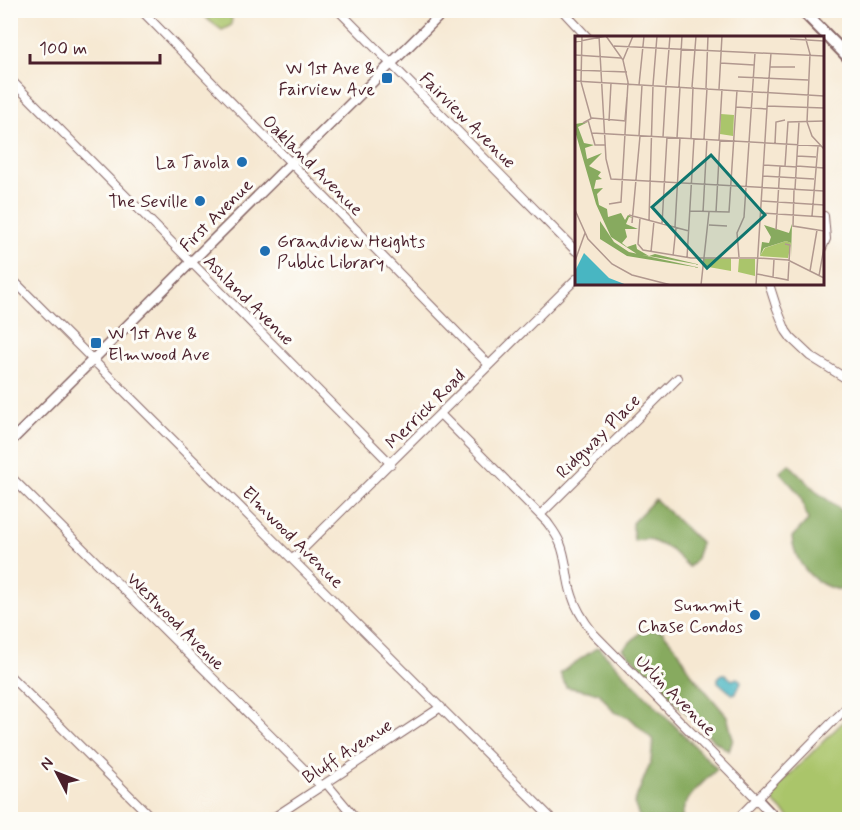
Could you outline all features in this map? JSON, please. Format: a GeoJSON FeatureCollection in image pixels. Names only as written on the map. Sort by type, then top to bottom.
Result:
{"type":"FeatureCollection","features":[{"type":"Feature","properties":{"kind":"main road"},"geometry":{"type":"LineString","coordinates":[[809,13],[849,59]]}},
{"type":"Feature","properties":{"kind":"street","name":"Oakland Avenue"},"geometry":{"type":"LineString","coordinates":[[141,10],[489,365]]}},
{"type":"Feature","properties":{"kind":"street","name":"Fairview Avenue"},"geometry":{"type":"LineString","coordinates":[[338,10],[575,250]]}},
{"type":"Feature","properties":{"kind":"street","name":"First Avenue"},"geometry":{"type":"LineString","coordinates":[[10,442],[445,10]]}},
{"type":"Feature","properties":{"kind":"street"},"geometry":{"type":"LineString","coordinates":[[562,10],[586,36]]}},
{"type":"Feature","properties":{"kind":"street","name":"Ashland Avenue"},"geometry":{"type":"LineString","coordinates":[[10,79],[391,464]]}},
{"type":"Feature","properties":{"kind":"street"},"geometry":{"type":"LineString","coordinates":[[824,216],[826,239],[824,244]]}},
{"type":"Feature","properties":{"kind":"street","name":"Elmwood Avenue"},"geometry":{"type":"LineString","coordinates":[[10,277],[553,819]]}},
{"type":"Feature","properties":{"kind":"street","name":"Merrick Road"},"geometry":{"type":"LineString","coordinates":[[293,559],[575,280]]}},
{"type":"Feature","properties":{"kind":"street"},"geometry":{"type":"LineString","coordinates":[[773,285],[776,306],[791,338],[810,356],[849,381]]}},
{"type":"Feature","properties":{"kind":"street","name":"Ridgway Place"},"geometry":{"type":"LineString","coordinates":[[540,515],[678,378]]}},
{"type":"Feature","properties":{"kind":"street","name":"Urlin Avenue"},"geometry":{"type":"LineString","coordinates":[[440,414],[554,532],[560,543],[571,594],[582,618],[593,633],[777,819]]}},
{"type":"Feature","properties":{"kind":"street","name":"Westwood Avenue"},"geometry":{"type":"LineString","coordinates":[[10,476],[357,819]]}},
{"type":"Feature","properties":{"kind":"street"},"geometry":{"type":"LineString","coordinates":[[10,676],[154,819]]}},
{"type":"Feature","properties":{"kind":"street"},"geometry":{"type":"LineString","coordinates":[[736,819],[849,704]]}},
{"type":"Feature","properties":{"kind":"street","name":"Bluff Avenue"},"geometry":{"type":"LineString","coordinates":[[270,819],[441,707]]}},
{"type":"Feature","properties":{"kind":"green space"},"geometry":{"type":"Polygon","coordinates":[[[227,11],[232,18],[230,26],[222,30],[207,19],[203,12],[227,11]]]}},
{"type":"Feature","properties":{"kind":"green space"},"geometry":{"type":"Polygon","coordinates":[[[789,464],[818,493],[839,508],[849,526],[849,590],[838,589],[819,582],[803,567],[798,558],[792,537],[808,520],[800,495],[780,472],[789,464]]]}},
{"type":"Feature","properties":{"kind":"green space"},"geometry":{"type":"Polygon","coordinates":[[[655,499],[701,543],[695,561],[689,567],[670,549],[648,539],[634,541],[632,523],[655,499]]]}},
{"type":"Feature","properties":{"kind":"green space"},"geometry":{"type":"Polygon","coordinates":[[[644,629],[662,631],[678,650],[693,676],[727,716],[733,739],[729,751],[713,740],[623,649],[644,629]]]}},
{"type":"Feature","properties":{"kind":"green space"},"geometry":{"type":"Polygon","coordinates":[[[598,647],[717,769],[689,798],[682,819],[640,819],[634,803],[651,761],[653,740],[630,718],[614,712],[599,693],[566,687],[560,673],[598,647]]]}},
{"type":"Feature","properties":{"kind":"green space"},"geometry":{"type":"Polygon","coordinates":[[[849,716],[849,819],[791,819],[768,796],[849,716]]]}},
{"type":"Feature","properties":{"kind":"water"},"geometry":{"type":"Polygon","coordinates":[[[722,674],[732,680],[737,678],[740,680],[741,683],[736,693],[732,694],[718,682],[722,674]]]}},
{"type":"Feature","properties":{"kind":"place","name":"W 1st Ave & Fairview Ave"},"geometry":{"type":"Point","coordinates":[387,78]}},
{"type":"Feature","properties":{"kind":"place","name":"La Tavola"},"geometry":{"type":"Point","coordinates":[242,162]}},
{"type":"Feature","properties":{"kind":"place","name":"The Seville"},"geometry":{"type":"Point","coordinates":[200,201]}},
{"type":"Feature","properties":{"kind":"place","name":"Grandview Heights Public Library"},"geometry":{"type":"Point","coordinates":[265,251]}},
{"type":"Feature","properties":{"kind":"place","name":"W 1st Ave & Elmwood Ave"},"geometry":{"type":"Point","coordinates":[96,343]}},
{"type":"Feature","properties":{"kind":"place","name":"Summit Chase Condos"},"geometry":{"type":"Point","coordinates":[755,615]}}]}
